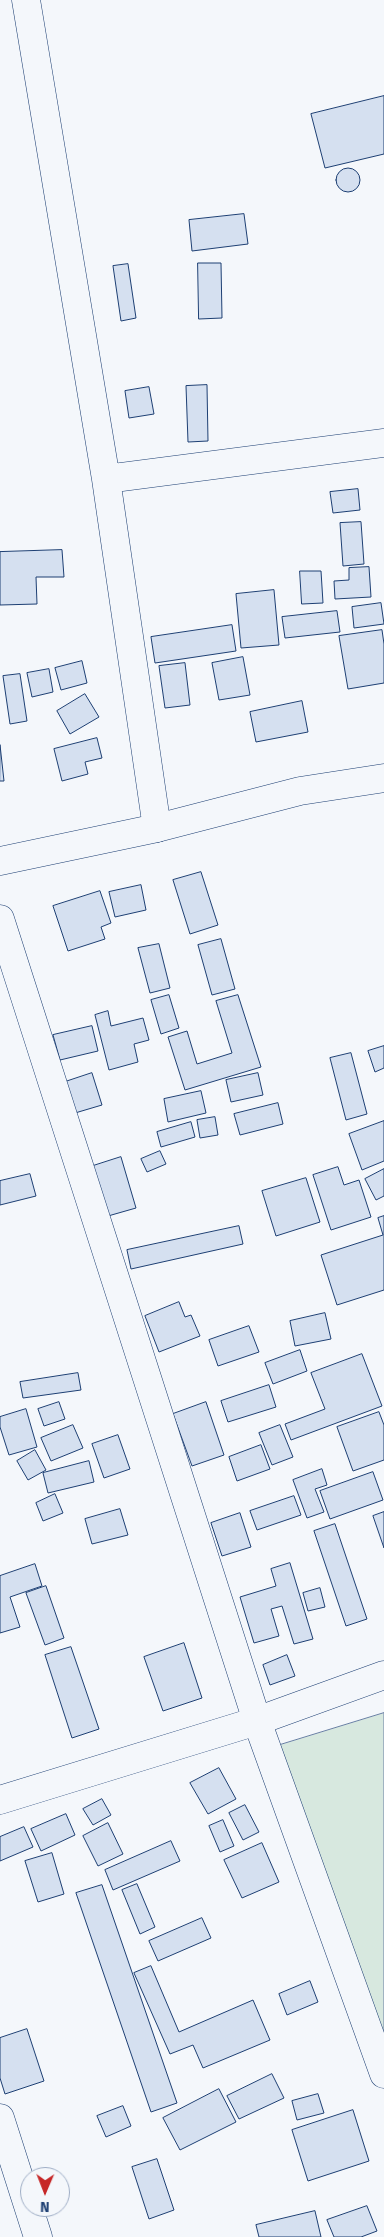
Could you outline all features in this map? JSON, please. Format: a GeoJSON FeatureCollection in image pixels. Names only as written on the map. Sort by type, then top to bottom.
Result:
{"type":"FeatureCollection","features":[{"type":"Feature","properties":{"kind":"street"},"geometry":{"type":"LineString","coordinates":[[26,0],[106,479],[157,828]]}},
{"type":"Feature","properties":{"kind":"street"},"geometry":{"type":"LineString","coordinates":[[106,479],[384,444]]}},
{"type":"Feature","properties":{"kind":"street"},"geometry":{"type":"LineString","coordinates":[[0,861],[157,828],[300,791],[384,778]]}},
{"type":"Feature","properties":{"kind":"street"},"geometry":{"type":"LineString","coordinates":[[0,919],[257,1721],[384,2074]]}},
{"type":"Feature","properties":{"kind":"street"},"geometry":{"type":"LineString","coordinates":[[0,1800],[257,1721],[384,1676]]}},
{"type":"Feature","properties":{"kind":"street"},"geometry":{"type":"LineString","coordinates":[[0,2118],[38,2237]]}},
{"type":"Feature","properties":{"kind":"shaded area"},"geometry":{"type":"Polygon","coordinates":[[[384,1713],[384,2041],[280,1745],[384,1713]]]}},
{"type":"Feature","properties":{"kind":"building"},"geometry":{"type":"Polygon","coordinates":[[[384,96],[384,154],[325,168],[311,114],[384,96]]]}},
{"type":"Feature","properties":{"kind":"building"},"geometry":{"type":"Polygon","coordinates":[[[348,168],[357,171],[360,180],[357,189],[348,192],[339,189],[336,180],[339,171],[348,168]]]}},
{"type":"Feature","properties":{"kind":"building"},"geometry":{"type":"Polygon","coordinates":[[[244,214],[248,244],[192,251],[189,220],[244,214]]]}},
{"type":"Feature","properties":{"kind":"building"},"geometry":{"type":"Polygon","coordinates":[[[198,263],[221,263],[222,318],[199,319],[198,263]]]}},
{"type":"Feature","properties":{"kind":"building"},"geometry":{"type":"Polygon","coordinates":[[[128,264],[136,318],[121,321],[113,266],[128,264]]]}},
{"type":"Feature","properties":{"kind":"building"},"geometry":{"type":"Polygon","coordinates":[[[207,385],[208,441],[188,442],[186,386],[207,385]]]}},
{"type":"Feature","properties":{"kind":"building"},"geometry":{"type":"Polygon","coordinates":[[[149,387],[154,414],[129,418],[125,391],[149,387]]]}},
{"type":"Feature","properties":{"kind":"building"},"geometry":{"type":"Polygon","coordinates":[[[358,489],[360,510],[333,513],[330,492],[358,489]]]}},
{"type":"Feature","properties":{"kind":"building"},"geometry":{"type":"Polygon","coordinates":[[[361,522],[364,564],[343,566],[340,523],[361,522]]]}},
{"type":"Feature","properties":{"kind":"building"},"geometry":{"type":"Polygon","coordinates":[[[62,550],[64,577],[36,577],[37,604],[0,605],[0,552],[62,550]]]}},
{"type":"Feature","properties":{"kind":"building"},"geometry":{"type":"Polygon","coordinates":[[[369,567],[371,597],[335,599],[334,581],[349,580],[349,568],[369,567]]]}},
{"type":"Feature","properties":{"kind":"building"},"geometry":{"type":"Polygon","coordinates":[[[300,571],[321,571],[323,603],[302,604],[300,571]]]}},
{"type":"Feature","properties":{"kind":"building"},"geometry":{"type":"Polygon","coordinates":[[[274,590],[279,645],[241,648],[236,594],[274,590]]]}},
{"type":"Feature","properties":{"kind":"building"},"geometry":{"type":"Polygon","coordinates":[[[381,603],[384,624],[354,628],[352,607],[381,603]]]}},
{"type":"Feature","properties":{"kind":"building"},"geometry":{"type":"Polygon","coordinates":[[[337,611],[340,632],[285,638],[282,617],[337,611]]]}},
{"type":"Feature","properties":{"kind":"building"},"geometry":{"type":"Polygon","coordinates":[[[232,625],[236,651],[155,663],[151,637],[232,625]]]}},
{"type":"Feature","properties":{"kind":"building"},"geometry":{"type":"Polygon","coordinates":[[[382,630],[384,683],[348,689],[339,636],[382,630]]]}},
{"type":"Feature","properties":{"kind":"building"},"geometry":{"type":"Polygon","coordinates":[[[243,657],[250,695],[219,700],[212,663],[243,657]]]}},
{"type":"Feature","properties":{"kind":"building"},"geometry":{"type":"Polygon","coordinates":[[[82,661],[87,683],[61,690],[55,668],[82,661]]]}},
{"type":"Feature","properties":{"kind":"building"},"geometry":{"type":"Polygon","coordinates":[[[185,663],[190,705],[165,708],[159,666],[185,663]]]}},
{"type":"Feature","properties":{"kind":"building"},"geometry":{"type":"Polygon","coordinates":[[[49,669],[53,692],[32,697],[27,673],[49,669]]]}},
{"type":"Feature","properties":{"kind":"building"},"geometry":{"type":"Polygon","coordinates":[[[20,674],[27,721],[10,724],[3,676],[20,674]]]}},
{"type":"Feature","properties":{"kind":"building"},"geometry":{"type":"Polygon","coordinates":[[[85,694],[99,717],[70,734],[57,711],[85,694]]]}},
{"type":"Feature","properties":{"kind":"building"},"geometry":{"type":"Polygon","coordinates":[[[302,701],[308,732],[256,742],[250,712],[302,701]]]}},
{"type":"Feature","properties":{"kind":"building"},"geometry":{"type":"Polygon","coordinates":[[[97,738],[102,758],[85,762],[88,774],[62,781],[54,749],[97,738]]]}},
{"type":"Feature","properties":{"kind":"building"},"geometry":{"type":"Polygon","coordinates":[[[0,745],[4,781],[0,781],[0,745]]]}},
{"type":"Feature","properties":{"kind":"building"},"geometry":{"type":"Polygon","coordinates":[[[201,872],[218,925],[190,934],[173,880],[201,872]]]}},
{"type":"Feature","properties":{"kind":"building"},"geometry":{"type":"Polygon","coordinates":[[[141,885],[146,910],[115,917],[109,892],[141,885]]]}},
{"type":"Feature","properties":{"kind":"building"},"geometry":{"type":"Polygon","coordinates":[[[100,891],[111,923],[101,927],[105,939],[68,951],[53,906],[100,891]]]}},
{"type":"Feature","properties":{"kind":"building"},"geometry":{"type":"Polygon","coordinates":[[[221,939],[235,989],[212,995],[198,945],[221,939]]]}},
{"type":"Feature","properties":{"kind":"building"},"geometry":{"type":"Polygon","coordinates":[[[159,944],[170,988],[150,993],[138,948],[159,944]]]}},
{"type":"Feature","properties":{"kind":"building"},"geometry":{"type":"Polygon","coordinates":[[[169,995],[179,1028],[161,1034],[151,1000],[169,995]]]}},
{"type":"Feature","properties":{"kind":"building"},"geometry":{"type":"Polygon","coordinates":[[[238,995],[261,1067],[185,1090],[168,1037],[187,1031],[197,1064],[232,1053],[216,1001],[238,995]]]}},
{"type":"Feature","properties":{"kind":"building"},"geometry":{"type":"Polygon","coordinates":[[[108,1011],[111,1026],[143,1018],[149,1040],[134,1044],[138,1062],[109,1070],[95,1015],[108,1011]]]}},
{"type":"Feature","properties":{"kind":"building"},"geometry":{"type":"Polygon","coordinates":[[[92,1026],[98,1051],[60,1060],[53,1035],[92,1026]]]}},
{"type":"Feature","properties":{"kind":"building"},"geometry":{"type":"Polygon","coordinates":[[[384,1046],[384,1068],[375,1072],[368,1051],[384,1046]]]}},
{"type":"Feature","properties":{"kind":"building"},"geometry":{"type":"Polygon","coordinates":[[[351,1053],[367,1114],[346,1120],[330,1058],[351,1053]]]}},
{"type":"Feature","properties":{"kind":"building"},"geometry":{"type":"Polygon","coordinates":[[[92,1073],[102,1105],[75,1113],[65,1082],[92,1073]]]}},
{"type":"Feature","properties":{"kind":"building"},"geometry":{"type":"Polygon","coordinates":[[[258,1073],[263,1095],[231,1102],[226,1080],[258,1073]]]}},
{"type":"Feature","properties":{"kind":"building"},"geometry":{"type":"Polygon","coordinates":[[[201,1091],[206,1113],[168,1122],[164,1099],[201,1091]]]}},
{"type":"Feature","properties":{"kind":"building"},"geometry":{"type":"Polygon","coordinates":[[[278,1103],[283,1124],[240,1135],[234,1114],[278,1103]]]}},
{"type":"Feature","properties":{"kind":"building"},"geometry":{"type":"Polygon","coordinates":[[[215,1117],[218,1135],[200,1138],[197,1120],[215,1117]]]}},
{"type":"Feature","properties":{"kind":"building"},"geometry":{"type":"Polygon","coordinates":[[[384,1121],[384,1161],[362,1170],[349,1134],[384,1121]]]}},
{"type":"Feature","properties":{"kind":"building"},"geometry":{"type":"Polygon","coordinates":[[[191,1122],[195,1137],[161,1147],[157,1132],[191,1122]]]}},
{"type":"Feature","properties":{"kind":"building"},"geometry":{"type":"Polygon","coordinates":[[[160,1151],[166,1164],[147,1172],[141,1159],[160,1151]]]}},
{"type":"Feature","properties":{"kind":"building"},"geometry":{"type":"Polygon","coordinates":[[[121,1157],[136,1208],[108,1216],[93,1166],[121,1157]]]}},
{"type":"Feature","properties":{"kind":"building"},"geometry":{"type":"Polygon","coordinates":[[[338,1167],[344,1185],[359,1180],[371,1217],[331,1230],[313,1175],[338,1167]]]}},
{"type":"Feature","properties":{"kind":"building"},"geometry":{"type":"Polygon","coordinates":[[[384,1169],[384,1196],[376,1200],[365,1179],[384,1169]]]}},
{"type":"Feature","properties":{"kind":"building"},"geometry":{"type":"Polygon","coordinates":[[[30,1174],[36,1196],[0,1205],[0,1181],[30,1174]]]}},
{"type":"Feature","properties":{"kind":"building"},"geometry":{"type":"Polygon","coordinates":[[[306,1178],[320,1222],[276,1236],[262,1191],[306,1178]]]}},
{"type":"Feature","properties":{"kind":"building"},"geometry":{"type":"Polygon","coordinates":[[[384,1216],[384,1290],[337,1305],[321,1255],[383,1235],[378,1218],[384,1216]]]}},
{"type":"Feature","properties":{"kind":"building"},"geometry":{"type":"Polygon","coordinates":[[[239,1226],[243,1244],[131,1269],[127,1250],[239,1226]]]}},
{"type":"Feature","properties":{"kind":"building"},"geometry":{"type":"Polygon","coordinates":[[[179,1302],[185,1317],[191,1315],[200,1336],[159,1352],[145,1316],[179,1302]]]}},
{"type":"Feature","properties":{"kind":"building"},"geometry":{"type":"Polygon","coordinates":[[[325,1313],[331,1339],[295,1346],[290,1321],[325,1313]]]}},
{"type":"Feature","properties":{"kind":"building"},"geometry":{"type":"Polygon","coordinates":[[[249,1326],[259,1352],[218,1366],[209,1340],[249,1326]]]}},
{"type":"Feature","properties":{"kind":"building"},"geometry":{"type":"Polygon","coordinates":[[[300,1350],[307,1371],[273,1384],[265,1363],[300,1350]]]}},
{"type":"Feature","properties":{"kind":"building"},"geometry":{"type":"Polygon","coordinates":[[[362,1354],[382,1406],[291,1440],[285,1424],[325,1409],[311,1373],[362,1354]]]}},
{"type":"Feature","properties":{"kind":"building"},"geometry":{"type":"Polygon","coordinates":[[[78,1373],[81,1390],[23,1398],[20,1382],[78,1373]]]}},
{"type":"Feature","properties":{"kind":"building"},"geometry":{"type":"Polygon","coordinates":[[[269,1385],[276,1407],[228,1422],[221,1401],[269,1385]]]}},
{"type":"Feature","properties":{"kind":"building"},"geometry":{"type":"Polygon","coordinates":[[[59,1402],[65,1419],[44,1426],[38,1409],[59,1402]]]}},
{"type":"Feature","properties":{"kind":"building"},"geometry":{"type":"Polygon","coordinates":[[[206,1402],[224,1455],[192,1466],[173,1414],[206,1402]]]}},
{"type":"Feature","properties":{"kind":"building"},"geometry":{"type":"Polygon","coordinates":[[[26,1409],[37,1447],[9,1455],[0,1427],[0,1417],[26,1409]]]}},
{"type":"Feature","properties":{"kind":"building"},"geometry":{"type":"Polygon","coordinates":[[[379,1412],[384,1425],[384,1460],[353,1471],[337,1427],[379,1412]]]}},
{"type":"Feature","properties":{"kind":"building"},"geometry":{"type":"Polygon","coordinates":[[[73,1425],[83,1448],[51,1461],[41,1438],[73,1425]]]}},
{"type":"Feature","properties":{"kind":"building"},"geometry":{"type":"Polygon","coordinates":[[[280,1425],[293,1457],[272,1465],[259,1433],[280,1425]]]}},
{"type":"Feature","properties":{"kind":"building"},"geometry":{"type":"Polygon","coordinates":[[[118,1435],[130,1469],[104,1478],[92,1444],[118,1435]]]}},
{"type":"Feature","properties":{"kind":"building"},"geometry":{"type":"Polygon","coordinates":[[[261,1445],[270,1469],[237,1481],[229,1457],[261,1445]]]}},
{"type":"Feature","properties":{"kind":"building"},"geometry":{"type":"Polygon","coordinates":[[[35,1450],[46,1470],[28,1480],[17,1461],[35,1450]]]}},
{"type":"Feature","properties":{"kind":"building"},"geometry":{"type":"Polygon","coordinates":[[[89,1461],[94,1482],[48,1493],[43,1473],[89,1461]]]}},
{"type":"Feature","properties":{"kind":"building"},"geometry":{"type":"Polygon","coordinates":[[[322,1469],[327,1485],[315,1489],[324,1512],[307,1518],[293,1480],[322,1469]]]}},
{"type":"Feature","properties":{"kind":"building"},"geometry":{"type":"Polygon","coordinates":[[[373,1472],[383,1500],[330,1519],[320,1491],[373,1472]]]}},
{"type":"Feature","properties":{"kind":"building"},"geometry":{"type":"Polygon","coordinates":[[[55,1494],[63,1513],[43,1521],[36,1503],[55,1494]]]}},
{"type":"Feature","properties":{"kind":"building"},"geometry":{"type":"Polygon","coordinates":[[[294,1496],[301,1515],[257,1530],[250,1511],[294,1496]]]}},
{"type":"Feature","properties":{"kind":"building"},"geometry":{"type":"Polygon","coordinates":[[[120,1509],[128,1535],[92,1544],[85,1519],[120,1509]]]}},
{"type":"Feature","properties":{"kind":"building"},"geometry":{"type":"Polygon","coordinates":[[[384,1512],[384,1548],[373,1516],[384,1512]]]}},
{"type":"Feature","properties":{"kind":"building"},"geometry":{"type":"Polygon","coordinates":[[[240,1513],[251,1547],[222,1556],[211,1523],[240,1513]]]}},
{"type":"Feature","properties":{"kind":"building"},"geometry":{"type":"Polygon","coordinates":[[[335,1524],[367,1619],[346,1626],[314,1531],[335,1524]]]}},
{"type":"Feature","properties":{"kind":"building"},"geometry":{"type":"Polygon","coordinates":[[[290,1563],[313,1639],[294,1644],[282,1606],[271,1609],[279,1636],[254,1643],[240,1597],[276,1586],[271,1569],[290,1563]]]}},
{"type":"Feature","properties":{"kind":"building"},"geometry":{"type":"Polygon","coordinates":[[[35,1564],[42,1586],[10,1597],[20,1627],[0,1633],[0,1576],[35,1564]]]}},
{"type":"Feature","properties":{"kind":"building"},"geometry":{"type":"Polygon","coordinates":[[[46,1586],[64,1638],[45,1645],[26,1593],[46,1586]]]}},
{"type":"Feature","properties":{"kind":"building"},"geometry":{"type":"Polygon","coordinates":[[[320,1588],[325,1607],[308,1611],[303,1593],[320,1588]]]}},
{"type":"Feature","properties":{"kind":"building"},"geometry":{"type":"Polygon","coordinates":[[[184,1643],[202,1698],[163,1711],[144,1657],[184,1643]]]}},
{"type":"Feature","properties":{"kind":"building"},"geometry":{"type":"Polygon","coordinates":[[[71,1647],[99,1729],[72,1738],[45,1655],[71,1647]]]}},
{"type":"Feature","properties":{"kind":"building"},"geometry":{"type":"Polygon","coordinates":[[[287,1655],[295,1676],[270,1685],[263,1665],[287,1655]]]}},
{"type":"Feature","properties":{"kind":"building"},"geometry":{"type":"Polygon","coordinates":[[[219,1768],[236,1799],[208,1814],[190,1783],[219,1768]]]}},
{"type":"Feature","properties":{"kind":"building"},"geometry":{"type":"Polygon","coordinates":[[[102,1799],[111,1815],[93,1825],[83,1809],[102,1799]]]}},
{"type":"Feature","properties":{"kind":"building"},"geometry":{"type":"Polygon","coordinates":[[[245,1805],[259,1832],[243,1840],[229,1813],[245,1805]]]}},
{"type":"Feature","properties":{"kind":"building"},"geometry":{"type":"Polygon","coordinates":[[[66,1814],[75,1835],[41,1851],[31,1829],[66,1814]]]}},
{"type":"Feature","properties":{"kind":"building"},"geometry":{"type":"Polygon","coordinates":[[[223,1820],[234,1846],[220,1852],[209,1826],[223,1820]]]}},
{"type":"Feature","properties":{"kind":"building"},"geometry":{"type":"Polygon","coordinates":[[[108,1823],[123,1854],[98,1866],[83,1836],[108,1823]]]}},
{"type":"Feature","properties":{"kind":"building"},"geometry":{"type":"Polygon","coordinates":[[[24,1827],[33,1847],[0,1861],[0,1837],[24,1827]]]}},
{"type":"Feature","properties":{"kind":"building"},"geometry":{"type":"Polygon","coordinates":[[[171,1841],[180,1861],[113,1890],[105,1870],[171,1841]]]}},
{"type":"Feature","properties":{"kind":"building"},"geometry":{"type":"Polygon","coordinates":[[[262,1843],[279,1882],[242,1898],[224,1860],[262,1843]]]}},
{"type":"Feature","properties":{"kind":"building"},"geometry":{"type":"Polygon","coordinates":[[[52,1853],[64,1894],[38,1902],[25,1861],[52,1853]]]}},
{"type":"Feature","properties":{"kind":"building"},"geometry":{"type":"Polygon","coordinates":[[[137,1884],[155,1927],[140,1934],[122,1890],[137,1884]]]}},
{"type":"Feature","properties":{"kind":"building"},"geometry":{"type":"Polygon","coordinates":[[[102,1885],[177,2103],[151,2112],[76,1893],[102,1885]]]}},
{"type":"Feature","properties":{"kind":"building"},"geometry":{"type":"Polygon","coordinates":[[[202,1918],[211,1938],[158,1961],[149,1941],[202,1918]]]}},
{"type":"Feature","properties":{"kind":"building"},"geometry":{"type":"Polygon","coordinates":[[[151,1966],[179,2032],[253,2000],[270,2040],[203,2068],[193,2045],[170,2054],[134,1973],[151,1966]]]}},
{"type":"Feature","properties":{"kind":"building"},"geometry":{"type":"Polygon","coordinates":[[[310,1981],[318,2002],[287,2015],[279,1994],[310,1981]]]}},
{"type":"Feature","properties":{"kind":"building"},"geometry":{"type":"Polygon","coordinates":[[[27,2029],[44,2081],[5,2094],[0,2078],[0,2038],[27,2029]]]}},
{"type":"Feature","properties":{"kind":"building"},"geometry":{"type":"Polygon","coordinates":[[[272,2074],[284,2098],[239,2119],[227,2096],[272,2074]]]}},
{"type":"Feature","properties":{"kind":"building"},"geometry":{"type":"Polygon","coordinates":[[[219,2089],[236,2122],[180,2150],[163,2118],[219,2089]]]}},
{"type":"Feature","properties":{"kind":"building"},"geometry":{"type":"Polygon","coordinates":[[[318,2094],[324,2113],[297,2120],[292,2101],[318,2094]]]}},
{"type":"Feature","properties":{"kind":"building"},"geometry":{"type":"Polygon","coordinates":[[[123,2106],[131,2126],[106,2137],[97,2116],[123,2106]]]}},
{"type":"Feature","properties":{"kind":"building"},"geometry":{"type":"Polygon","coordinates":[[[353,2110],[369,2161],[308,2181],[292,2130],[353,2110]]]}},
{"type":"Feature","properties":{"kind":"building"},"geometry":{"type":"Polygon","coordinates":[[[157,2159],[174,2210],[149,2219],[132,2167],[157,2159]]]}},
{"type":"Feature","properties":{"kind":"building"},"geometry":{"type":"Polygon","coordinates":[[[367,2206],[377,2231],[361,2237],[334,2237],[327,2220],[367,2206]]]}},
{"type":"Feature","properties":{"kind":"building"},"geometry":{"type":"Polygon","coordinates":[[[315,2211],[321,2237],[259,2237],[256,2225],[315,2211]]]}}]}
